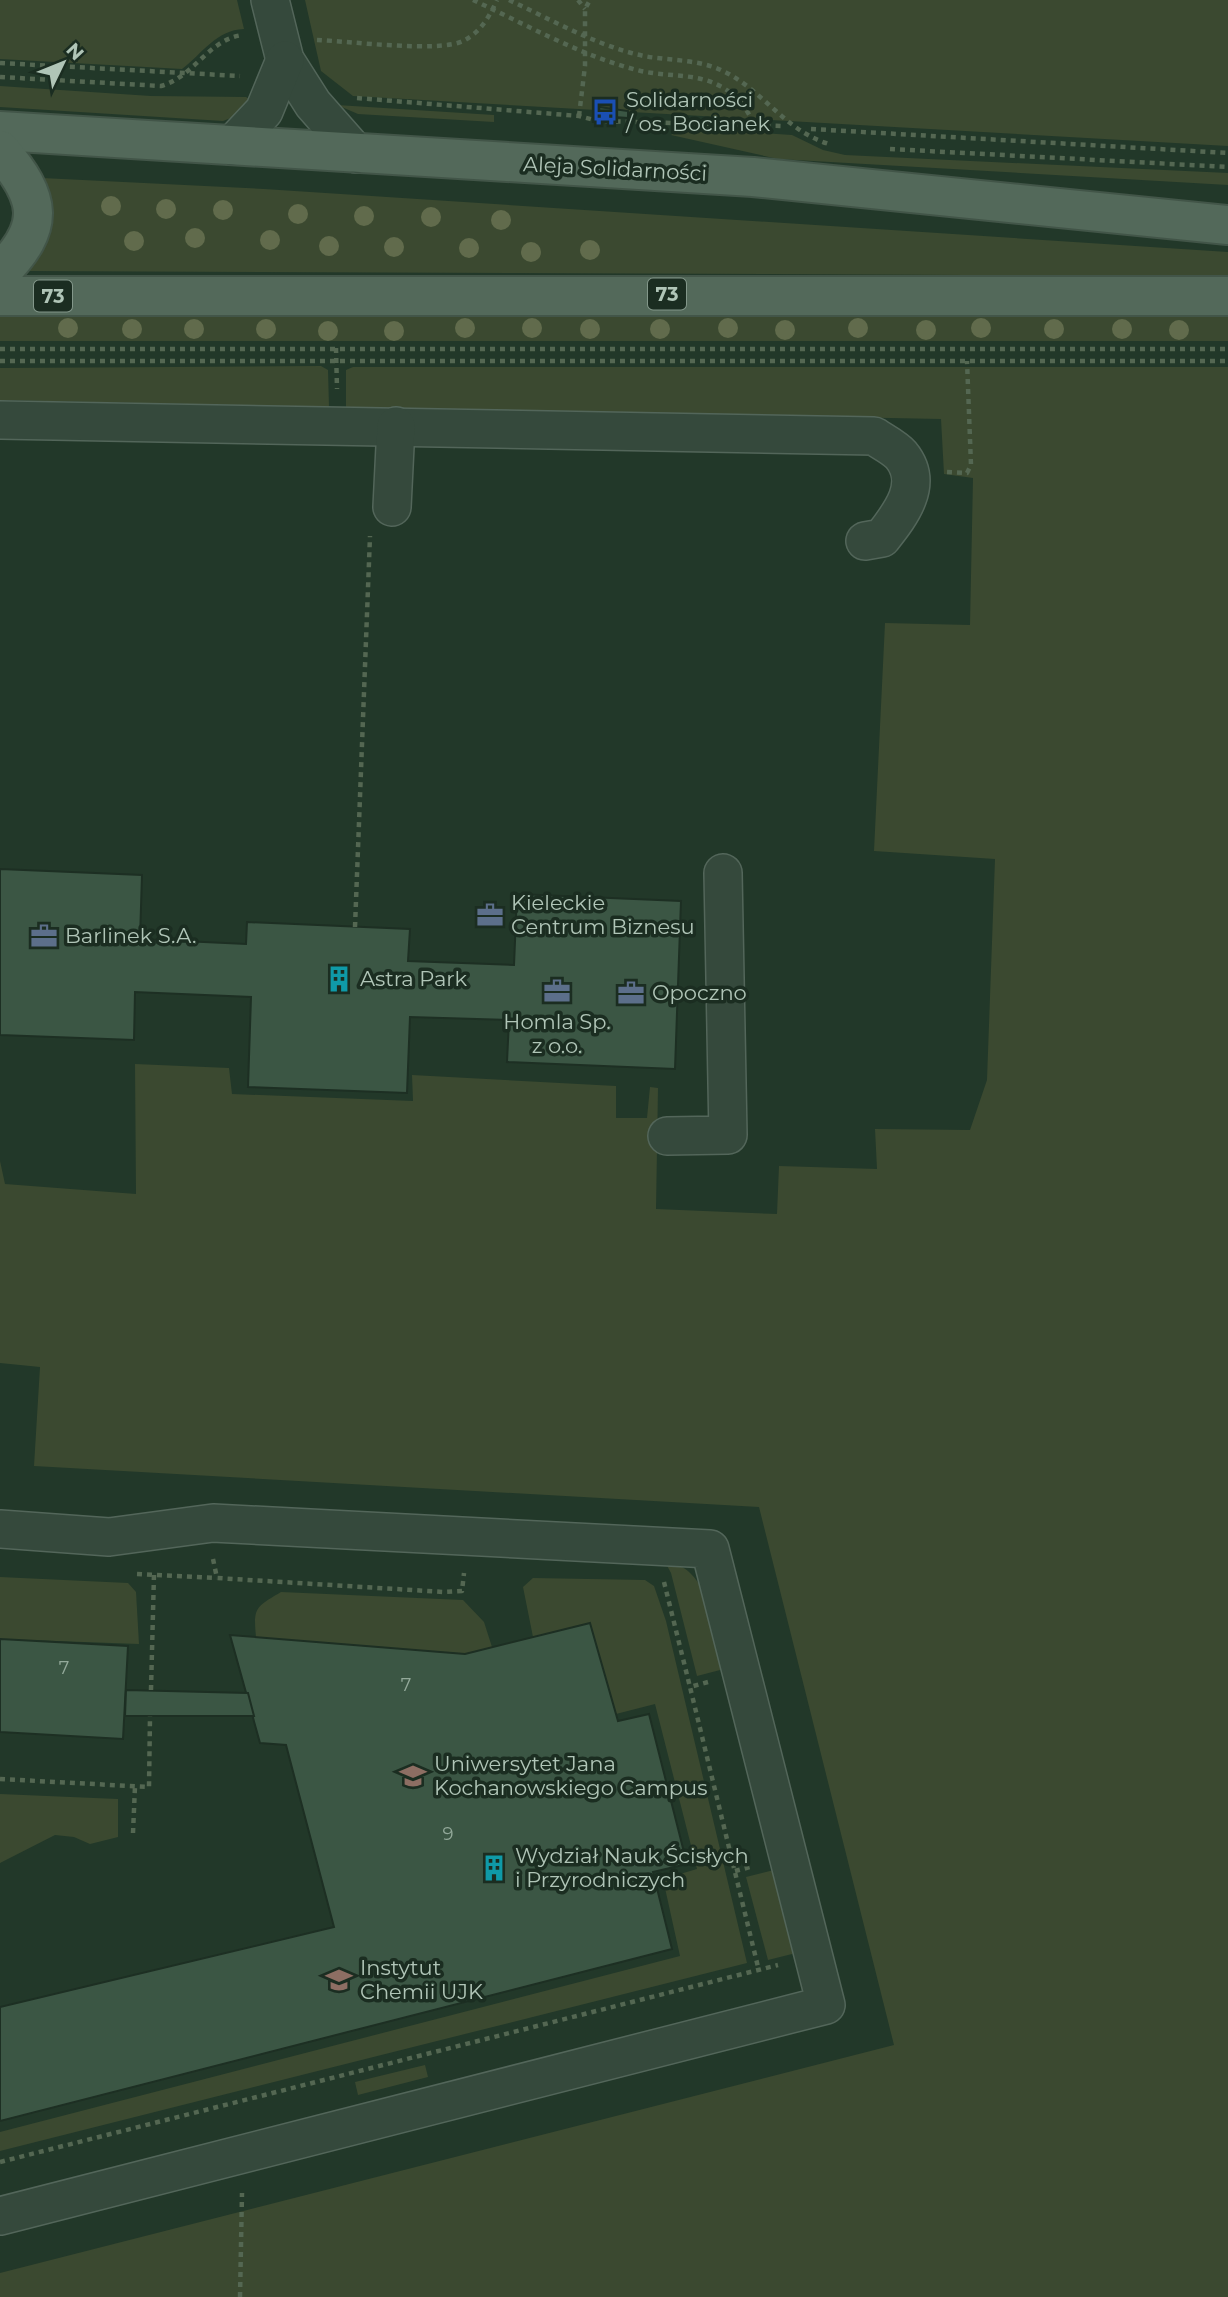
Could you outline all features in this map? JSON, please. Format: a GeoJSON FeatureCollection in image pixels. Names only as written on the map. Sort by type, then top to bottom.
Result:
{"type":"FeatureCollection","features":[{"type":"Feature","properties":{"kind":"main road","name":"Aleja Solidarności"},"geometry":{"type":"LineString","coordinates":[[0,131],[753,177],[1228,225]]}},
{"type":"Feature","properties":{"kind":"main road"},"geometry":{"type":"LineString","coordinates":[[0,150],[23,179],[33,204],[33,231],[19,253],[0,273]]}},
{"type":"Feature","properties":{"kind":"main road"},"geometry":{"type":"LineString","coordinates":[[1090,209],[1228,203]]}},
{"type":"Feature","properties":{"kind":"main road","name":"73"},"geometry":{"type":"LineString","coordinates":[[0,296],[1228,296]]}},
{"type":"Feature","properties":{"kind":"street"},"geometry":{"type":"LineString","coordinates":[[270,0],[296,50],[313,104],[357,154]]}},
{"type":"Feature","properties":{"kind":"street"},"geometry":{"type":"LineString","coordinates":[[231,146],[264,111],[296,50]]}},
{"type":"Feature","properties":{"kind":"street"},"geometry":{"type":"LineString","coordinates":[[0,420],[874,436],[902,456],[912,480],[904,510],[882,538],[865,541]]}},
{"type":"Feature","properties":{"kind":"street"},"geometry":{"type":"LineString","coordinates":[[381,520],[396,426]]}},
{"type":"Feature","properties":{"kind":"street"},"geometry":{"type":"LineString","coordinates":[[667,1136],[728,1135],[723,873]]}},
{"type":"Feature","properties":{"kind":"street"},"geometry":{"type":"LineString","coordinates":[[0,1529],[109,1537],[206,1524],[710,1549],[826,2005],[0,2216]]}},
{"type":"Feature","properties":{"kind":"path"},"geometry":{"type":"LineString","coordinates":[[473,0],[583,50],[641,71],[691,77],[717,84],[746,107],[754,125]]}},
{"type":"Feature","properties":{"kind":"path"},"geometry":{"type":"LineString","coordinates":[[296,50],[437,46],[461,42],[478,32],[497,0]]}},
{"type":"Feature","properties":{"kind":"path"},"geometry":{"type":"LineString","coordinates":[[509,0],[584,35],[643,55],[723,70],[808,137],[838,146]]}},
{"type":"Feature","properties":{"kind":"path"},"geometry":{"type":"LineString","coordinates":[[578,0],[585,9]]}},
{"type":"Feature","properties":{"kind":"path"},"geometry":{"type":"LineString","coordinates":[[579,116],[585,9],[590,0]]}},
{"type":"Feature","properties":{"kind":"path"},"geometry":{"type":"LineString","coordinates":[[0,77],[162,86],[178,81],[189,73],[223,41],[234,36],[254,36]]}},
{"type":"Feature","properties":{"kind":"path"},"geometry":{"type":"LineString","coordinates":[[0,63],[244,77],[251,70]]}},
{"type":"Feature","properties":{"kind":"path"},"geometry":{"type":"LineString","coordinates":[[353,98],[579,116],[617,122],[631,119],[781,126]]}},
{"type":"Feature","properties":{"kind":"path"},"geometry":{"type":"LineString","coordinates":[[811,129],[1228,153]]}},
{"type":"Feature","properties":{"kind":"path"},"geometry":{"type":"LineString","coordinates":[[879,149],[1228,167]]}},
{"type":"Feature","properties":{"kind":"path"},"geometry":{"type":"LineString","coordinates":[[336,348],[337,384]]}},
{"type":"Feature","properties":{"kind":"path"},"geometry":{"type":"LineString","coordinates":[[0,349],[1228,349]]}},
{"type":"Feature","properties":{"kind":"path"},"geometry":{"type":"LineString","coordinates":[[0,360],[1228,361]]}},
{"type":"Feature","properties":{"kind":"path"},"geometry":{"type":"LineString","coordinates":[[908,471],[967,472],[971,465],[967,361]]}},
{"type":"Feature","properties":{"kind":"path"},"geometry":{"type":"LineString","coordinates":[[355,927],[381,520]]}},
{"type":"Feature","properties":{"kind":"path"},"geometry":{"type":"LineString","coordinates":[[206,1524],[217,1578],[462,1591],[465,1563]]}},
{"type":"Feature","properties":{"kind":"path"},"geometry":{"type":"LineString","coordinates":[[151,1690],[154,1574]]}},
{"type":"Feature","properties":{"kind":"path"},"geometry":{"type":"LineString","coordinates":[[662,1577],[759,1970]]}},
{"type":"Feature","properties":{"kind":"path"},"geometry":{"type":"LineString","coordinates":[[690,1687],[741,1672]]}},
{"type":"Feature","properties":{"kind":"path"},"geometry":{"type":"LineString","coordinates":[[0,1779],[149,1787],[150,1716]]}},
{"type":"Feature","properties":{"kind":"path"},"geometry":{"type":"LineString","coordinates":[[133,1833],[135,1786]]}},
{"type":"Feature","properties":{"kind":"path"},"geometry":{"type":"LineString","coordinates":[[0,2162],[813,1956]]}},
{"type":"Feature","properties":{"kind":"path"},"geometry":{"type":"LineString","coordinates":[[240,2297],[243,2153]]}},
{"type":"Feature","properties":{"kind":"green space"},"geometry":{"type":"Polygon","coordinates":[[[0,0],[237,0],[244,29],[225,33],[182,69],[0,59],[0,0]]]}},
{"type":"Feature","properties":{"kind":"green space"},"geometry":{"type":"Polygon","coordinates":[[[305,0],[1228,0],[1228,146],[631,112],[597,106],[596,110],[353,96],[321,71],[305,0]]]}},
{"type":"Feature","properties":{"kind":"green space"},"geometry":{"type":"Polygon","coordinates":[[[0,86],[151,96],[246,97],[252,101],[236,116],[223,121],[0,107],[0,86]]]}},
{"type":"Feature","properties":{"kind":"green space"},"geometry":{"type":"Polygon","coordinates":[[[337,105],[494,115],[494,122],[358,114],[337,105]]]}},
{"type":"Feature","properties":{"kind":"green space"},"geometry":{"type":"Polygon","coordinates":[[[681,128],[792,135],[823,150],[845,155],[1228,173],[1228,185],[778,159],[671,135],[681,128]]]}},
{"type":"Feature","properties":{"kind":"green space"},"geometry":{"type":"Polygon","coordinates":[[[42,178],[264,189],[1228,252],[1228,276],[28,271],[44,250],[51,227],[50,203],[42,178]]]}},
{"type":"Feature","properties":{"kind":"green space"},"geometry":{"type":"Polygon","coordinates":[[[38,314],[1210,315],[1228,316],[1228,341],[0,341],[0,317],[38,314]]]}},
{"type":"Feature","properties":{"kind":"green space"},"geometry":{"type":"Polygon","coordinates":[[[321,366],[328,370],[329,407],[0,400],[0,368],[321,366]]]}},
{"type":"Feature","properties":{"kind":"green space"},"geometry":{"type":"Polygon","coordinates":[[[353,367],[1228,367],[1228,2297],[0,2297],[0,2273],[894,2045],[759,1507],[34,1466],[40,1367],[0,1363],[0,1161],[5,1184],[136,1194],[135,1064],[229,1068],[232,1094],[413,1101],[412,1075],[616,1086],[616,1118],[647,1118],[650,1087],[658,1088],[656,1209],[777,1214],[779,1166],[877,1169],[875,1129],[970,1130],[987,1080],[995,859],[874,851],[885,623],[970,625],[973,478],[944,474],[941,419],[346,407],[346,370],[353,367]]]}},
{"type":"Feature","properties":{"kind":"green space"},"geometry":{"type":"Polygon","coordinates":[[[665,1562],[680,1566],[692,1575],[701,1588],[714,1621],[724,1669],[697,1676],[671,1573],[665,1562]]]}},
{"type":"Feature","properties":{"kind":"green space"},"geometry":{"type":"Polygon","coordinates":[[[0,1577],[128,1583],[136,1592],[139,1644],[0,1639],[0,1577]]]}},
{"type":"Feature","properties":{"kind":"green space"},"geometry":{"type":"Polygon","coordinates":[[[533,1578],[645,1580],[654,1586],[666,1621],[747,1963],[0,2151],[0,2132],[680,1956],[663,1879],[697,1869],[655,1704],[616,1714],[590,1624],[533,1637],[523,1587],[533,1578]]]}},
{"type":"Feature","properties":{"kind":"green space"},"geometry":{"type":"Polygon","coordinates":[[[281,1592],[463,1600],[484,1622],[492,1647],[465,1654],[256,1637],[255,1619],[258,1609],[281,1592]]]}},
{"type":"Feature","properties":{"kind":"green space"},"geometry":{"type":"Polygon","coordinates":[[[0,1794],[118,1799],[118,1837],[90,1844],[74,1837],[55,1835],[0,1863],[0,1794]]]}},
{"type":"Feature","properties":{"kind":"green space"},"geometry":{"type":"Polygon","coordinates":[[[774,1870],[796,1953],[768,1960],[746,1877],[774,1870]]]}},
{"type":"Feature","properties":{"kind":"green space"},"geometry":{"type":"Polygon","coordinates":[[[425,2065],[428,2077],[358,2095],[355,2082],[425,2065]]]}},
{"type":"Feature","properties":{"kind":"building"},"geometry":{"type":"Polygon","coordinates":[[[599,107],[628,111],[628,118],[598,116],[599,107]]]}},
{"type":"Feature","properties":{"kind":"building","name":"Astra Park"},"geometry":{"type":"Polygon","coordinates":[[[0,869],[142,875],[140,939],[246,944],[247,922],[410,929],[408,961],[514,965],[517,894],[681,901],[675,1069],[507,1062],[509,1020],[410,1017],[407,1093],[248,1087],[251,997],[135,992],[134,1040],[0,1035],[0,869]]]}},
{"type":"Feature","properties":{"kind":"building","name":"Wydział Nauk Ścisłych i Przyrodniczych"},"geometry":{"type":"Polygon","coordinates":[[[590,1623],[618,1721],[649,1714],[687,1864],[653,1872],[672,1949],[0,2121],[0,2007],[334,1927],[286,1745],[260,1743],[230,1635],[465,1654],[590,1623]]]}},
{"type":"Feature","properties":{"kind":"building"},"geometry":{"type":"Polygon","coordinates":[[[0,1639],[128,1646],[123,1739],[0,1732],[0,1639]]]}},
{"type":"Feature","properties":{"kind":"building"},"geometry":{"type":"Polygon","coordinates":[[[126,1690],[248,1693],[254,1716],[125,1716],[126,1690]]]}},
{"type":"Feature","properties":{"kind":"place","name":"Solidarności / os. Bocianek"},"geometry":{"type":"Point","coordinates":[605,112]}},
{"type":"Feature","properties":{"kind":"place","name":"Kieleckie Centrum Biznesu"},"geometry":{"type":"Point","coordinates":[490,915]}},
{"type":"Feature","properties":{"kind":"place","name":"Barlinek S.A."},"geometry":{"type":"Point","coordinates":[44,936]}},
{"type":"Feature","properties":{"kind":"place","name":"Astra Park"},"geometry":{"type":"Point","coordinates":[339,979]}},
{"type":"Feature","properties":{"kind":"place","name":"Homla Sp. z o.o."},"geometry":{"type":"Point","coordinates":[557,991]}},
{"type":"Feature","properties":{"kind":"place","name":"Opoczno"},"geometry":{"type":"Point","coordinates":[631,993]}},
{"type":"Feature","properties":{"kind":"place","name":"Uniwersytet Jana Kochanowskiego Campus"},"geometry":{"type":"Point","coordinates":[413,1776]}},
{"type":"Feature","properties":{"kind":"place","name":"Wydział Nauk Ścisłych i Przyrodniczych"},"geometry":{"type":"Point","coordinates":[494,1868]}},
{"type":"Feature","properties":{"kind":"place","name":"Instytut Chemii UJK"},"geometry":{"type":"Point","coordinates":[339,1980]}}]}
